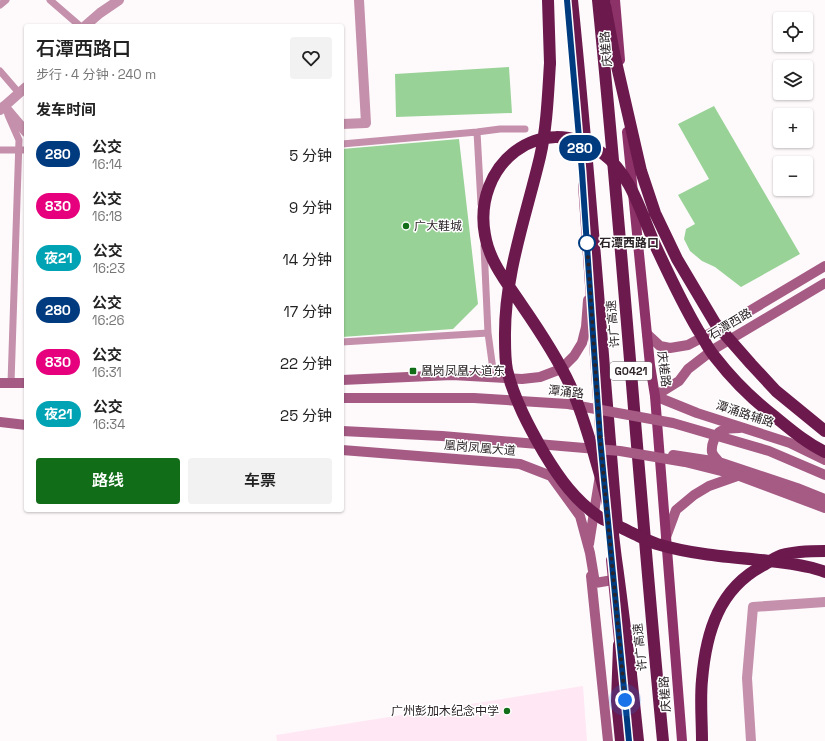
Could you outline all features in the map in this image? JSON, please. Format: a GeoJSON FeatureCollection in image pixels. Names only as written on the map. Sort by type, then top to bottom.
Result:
{"type":"FeatureCollection","features":[{"type":"Feature","properties":{"kind":"highway"},"geometry":{"type":"LineString","coordinates":[[548,0],[550,63],[546,124],[540,155],[515,253],[506,304],[504,328],[505,354],[512,388],[530,426],[554,469],[568,489],[586,507],[602,518],[656,544],[692,552],[792,564],[825,572]]}},
{"type":"Feature","properties":{"kind":"highway","name":"许广高速"},"geometry":{"type":"LineString","coordinates":[[572,0],[592,220],[608,433],[638,741]]}},
{"type":"Feature","properties":{"kind":"highway","name":"许广高速"},"geometry":{"type":"LineString","coordinates":[[598,0],[622,265],[649,596],[663,741]]}},
{"type":"Feature","properties":{"kind":"highway"},"geometry":{"type":"LineString","coordinates":[[604,0],[614,53],[642,171],[655,213],[677,259],[715,322],[751,364],[776,391],[825,431]]}},
{"type":"Feature","properties":{"kind":"highway"},"geometry":{"type":"LineString","coordinates":[[631,675],[610,510],[583,418],[569,383],[539,331],[501,274],[491,256],[485,237],[483,221],[484,200],[489,184],[496,170],[517,149],[531,142],[547,137],[572,139],[591,146],[609,158],[626,179],[638,202],[666,270],[687,312],[713,355],[734,380],[764,409],[793,433],[825,452]]}},
{"type":"Feature","properties":{"kind":"highway"},"geometry":{"type":"LineString","coordinates":[[702,741],[702,681],[706,648],[723,601],[740,580],[755,569],[782,555],[797,552],[825,551]]}},
{"type":"Feature","properties":{"kind":"highway"},"geometry":{"type":"LineString","coordinates":[[619,645],[617,700],[621,741]]}},
{"type":"Feature","properties":{"kind":"main road"},"geometry":{"type":"LineString","coordinates":[[567,0],[582,172],[602,462],[612,580],[629,741]]}},
{"type":"Feature","properties":{"kind":"main road","name":"庆槎路"},"geometry":{"type":"LineString","coordinates":[[615,0],[655,396],[682,741]]}},
{"type":"Feature","properties":{"kind":"street"},"geometry":{"type":"LineString","coordinates":[[87,24],[119,0]]}},
{"type":"Feature","properties":{"kind":"street"},"geometry":{"type":"LineString","coordinates":[[344,124],[366,123],[359,0]]}},
{"type":"Feature","properties":{"kind":"street"},"geometry":{"type":"LineString","coordinates":[[22,90],[2,108],[24,130]]}},
{"type":"Feature","properties":{"kind":"street","name":"石潭西路"},"geometry":{"type":"LineString","coordinates":[[648,334],[660,346],[670,348],[688,345],[726,325],[825,266]]}},
{"type":"Feature","properties":{"kind":"street"},"geometry":{"type":"LineString","coordinates":[[344,380],[452,375],[522,379],[540,377],[561,369],[574,356],[582,343],[586,327],[589,270]]}},
{"type":"Feature","properties":{"kind":"street","name":"石潭西路"},"geometry":{"type":"LineString","coordinates":[[655,396],[679,381],[688,369],[714,349],[825,283]]}},
{"type":"Feature","properties":{"kind":"street"},"geometry":{"type":"LineString","coordinates":[[0,383],[24,382]]}},
{"type":"Feature","properties":{"kind":"street"},"geometry":{"type":"LineString","coordinates":[[0,388],[24,389]]}},
{"type":"Feature","properties":{"kind":"street","name":"潭涌路辅路"},"geometry":{"type":"LineString","coordinates":[[655,396],[697,412],[790,443],[825,460]]}},
{"type":"Feature","properties":{"kind":"street","name":"潭涌路"},"geometry":{"type":"LineString","coordinates":[[344,398],[474,398],[568,404],[673,423],[769,450],[825,475]]}},
{"type":"Feature","properties":{"kind":"street"},"geometry":{"type":"LineString","coordinates":[[0,421],[24,421]]}},
{"type":"Feature","properties":{"kind":"street"},"geometry":{"type":"LineString","coordinates":[[0,421],[24,425]]}},
{"type":"Feature","properties":{"kind":"street"},"geometry":{"type":"LineString","coordinates":[[719,462],[712,452],[712,446],[715,438],[720,432],[730,429],[744,428]]}},
{"type":"Feature","properties":{"kind":"street"},"geometry":{"type":"LineString","coordinates":[[344,431],[442,436],[620,451],[684,462],[737,475],[825,508]]}},
{"type":"Feature","properties":{"kind":"street","name":"凰岗凤凰大道"},"geometry":{"type":"LineString","coordinates":[[344,450],[520,464],[551,476],[580,516],[595,582],[612,580]]}},
{"type":"Feature","properties":{"kind":"street"},"geometry":{"type":"LineString","coordinates":[[659,453],[719,462],[825,499]]}},
{"type":"Feature","properties":{"kind":"street"},"geometry":{"type":"LineString","coordinates":[[602,462],[588,547],[608,741]]}},
{"type":"Feature","properties":{"kind":"street"},"geometry":{"type":"LineString","coordinates":[[666,537],[676,510],[694,495],[709,486],[749,472]]}},
{"type":"Feature","properties":{"kind":"street"},"geometry":{"type":"LineString","coordinates":[[751,741],[746,678],[753,607],[825,602]]}},
{"type":"Feature","properties":{"kind":"lane"},"geometry":{"type":"LineString","coordinates":[[0,5],[6,0]]}},
{"type":"Feature","properties":{"kind":"lane"},"geometry":{"type":"LineString","coordinates":[[50,0],[78,24]]}},
{"type":"Feature","properties":{"kind":"lane"},"geometry":{"type":"LineString","coordinates":[[0,71],[22,90]]}},
{"type":"Feature","properties":{"kind":"lane"},"geometry":{"type":"LineString","coordinates":[[2,108],[19,140],[22,150],[11,383]]}},
{"type":"Feature","properties":{"kind":"lane"},"geometry":{"type":"LineString","coordinates":[[344,144],[500,129],[525,129]]}},
{"type":"Feature","properties":{"kind":"lane"},"geometry":{"type":"LineString","coordinates":[[477,132],[488,332],[494,377]]}},
{"type":"Feature","properties":{"kind":"lane"},"geometry":{"type":"LineString","coordinates":[[0,150],[22,150]]}},
{"type":"Feature","properties":{"kind":"lane"},"geometry":{"type":"LineString","coordinates":[[344,342],[488,332]]}},
{"type":"Feature","properties":{"kind":"shaded area","name":"广州彭加木纪念中学"},"geometry":{"type":"Polygon","coordinates":[[[583,686],[587,741],[277,741],[276,735],[583,686]]]}},
{"type":"Feature","properties":{"kind":"building"},"geometry":{"type":"Polygon","coordinates":[[[509,67],[512,113],[396,117],[395,74],[509,67]]]}},
{"type":"Feature","properties":{"kind":"building"},"geometry":{"type":"Polygon","coordinates":[[[714,106],[800,254],[741,287],[715,267],[702,261],[690,251],[684,239],[686,229],[695,224],[678,195],[709,179],[678,124],[714,106]]]}},
{"type":"Feature","properties":{"kind":"building","name":"广大鞋城"},"geometry":{"type":"Polygon","coordinates":[[[459,139],[478,304],[453,329],[344,337],[344,149],[459,139]]]}},
{"type":"Feature","properties":{"kind":"bus line","name":"280"},"geometry":{"type":"LineString","coordinates":[[567,0],[582,172],[600,438],[612,580],[629,741]]}},
{"type":"Feature","properties":{"kind":"place","name":"广大鞋城"},"geometry":{"type":"Point","coordinates":[406,226]}},
{"type":"Feature","properties":{"kind":"place","name":"石潭西路口"},"geometry":{"type":"Point","coordinates":[587,243]}},
{"type":"Feature","properties":{"kind":"place","name":"凰岗凤凰大道东"},"geometry":{"type":"Point","coordinates":[413,371]}},
{"type":"Feature","properties":{"kind":"place","name":"广州彭加木纪念中学"},"geometry":{"type":"Point","coordinates":[507,711]}},
{"type":"Feature","properties":{"kind":"route"},"geometry":{"type":"LineString","coordinates":[[587,243],[600,438],[612,580],[625,700]]}}]}
